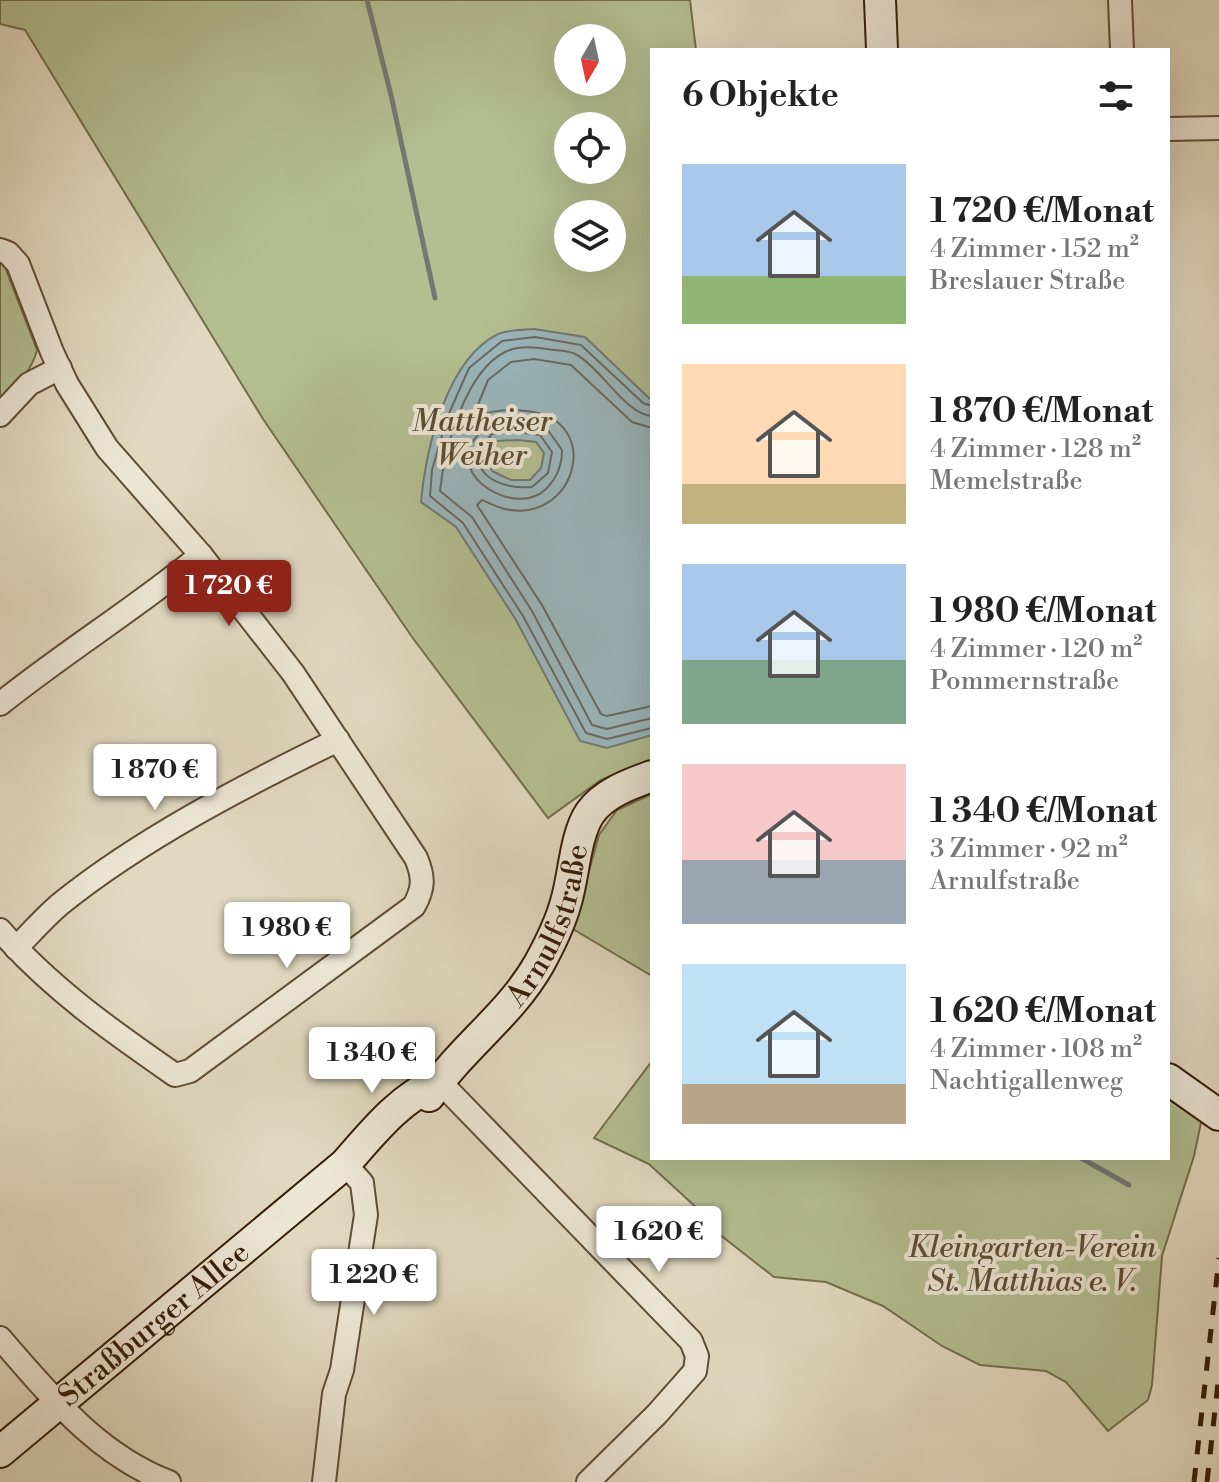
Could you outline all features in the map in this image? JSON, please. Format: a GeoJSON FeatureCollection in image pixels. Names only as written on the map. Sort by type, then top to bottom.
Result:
{"type":"FeatureCollection","features":[{"type":"Feature","properties":{"kind":"street"},"geometry":{"type":"LineString","coordinates":[[880,0],[882,48]]}},
{"type":"Feature","properties":{"kind":"street"},"geometry":{"type":"LineString","coordinates":[[1120,0],[1122,48]]}},
{"type":"Feature","properties":{"kind":"street"},"geometry":{"type":"LineString","coordinates":[[1170,129],[1219,128]]}},
{"type":"Feature","properties":{"kind":"street"},"geometry":{"type":"LineString","coordinates":[[0,250],[8,253],[18,264],[60,368],[107,448],[201,555],[293,673],[416,858],[423,876],[421,892],[414,906],[190,1071],[175,1075],[100,1024],[0,930]]}},
{"type":"Feature","properties":{"kind":"street"},"geometry":{"type":"LineString","coordinates":[[0,415],[29,384],[60,368]]}},
{"type":"Feature","properties":{"kind":"street"},"geometry":{"type":"LineString","coordinates":[[0,704],[162,587],[201,555]]}},
{"type":"Feature","properties":{"kind":"street"},"geometry":{"type":"LineString","coordinates":[[16,948],[58,906],[166,833],[338,740]]}},
{"type":"Feature","properties":{"kind":"street","name":"Arnulfstraße"},"geometry":{"type":"LineString","coordinates":[[345,1164],[377,1127],[414,1092],[439,1081],[504,1013],[539,964],[567,902],[588,815],[599,802],[626,785],[650,777]]}},
{"type":"Feature","properties":{"kind":"street"},"geometry":{"type":"LineString","coordinates":[[1170,1080],[1216,1113]]}},
{"type":"Feature","properties":{"kind":"street"},"geometry":{"type":"LineString","coordinates":[[439,1081],[691,1341],[697,1356],[695,1371],[657,1414],[588,1482]]}},
{"type":"Feature","properties":{"kind":"street"},"geometry":{"type":"LineString","coordinates":[[324,1482],[334,1394],[342,1370],[366,1215],[362,1183],[345,1164]]}},
{"type":"Feature","properties":{"kind":"street","name":"Straßburger Allee"},"geometry":{"type":"LineString","coordinates":[[0,1452],[345,1164]]}},
{"type":"Feature","properties":{"kind":"street"},"geometry":{"type":"LineString","coordinates":[[0,1338],[56,1403],[117,1457],[169,1482]]}},
{"type":"Feature","properties":{"kind":"green space","name":"Mattheiser Weiher"},"geometry":{"type":"Polygon","coordinates":[[[0,0],[690,0],[696,48],[650,48],[650,761],[601,780],[548,818],[412,637],[263,419],[25,30],[0,24],[0,0]]]}},
{"type":"Feature","properties":{"kind":"green space"},"geometry":{"type":"Polygon","coordinates":[[[0,262],[5,267],[37,350],[27,371],[0,400],[0,262]]]}},
{"type":"Feature","properties":{"kind":"green space"},"geometry":{"type":"Polygon","coordinates":[[[650,795],[650,975],[573,929],[599,835],[617,810],[650,795]]]}},
{"type":"Feature","properties":{"kind":"green space","name":"Kleingarten-Verein St. Matthias e. V."},"geometry":{"type":"Polygon","coordinates":[[[650,1064],[650,1160],[1170,1160],[1170,1094],[1202,1118],[1194,1156],[1162,1256],[1152,1385],[1148,1400],[1108,1431],[1066,1382],[1046,1371],[980,1365],[942,1346],[883,1306],[826,1282],[774,1277],[719,1234],[699,1210],[649,1164],[594,1138],[650,1064]]]}},
{"type":"Feature","properties":{"kind":"water"},"geometry":{"type":"Polygon","coordinates":[[[534,329],[585,337],[650,399],[650,736],[607,748],[580,741],[516,620],[456,527],[421,502],[434,432],[452,385],[480,347],[498,334],[534,329]],[[518,440],[496,441],[486,455],[492,471],[511,480],[530,480],[541,468],[544,453],[536,442],[518,440]]]}},
{"type":"Feature","properties":{"kind":"waterway"},"geometry":{"type":"LineString","coordinates":[[367,0],[435,298]]}},
{"type":"Feature","properties":{"kind":"waterway"},"geometry":{"type":"LineString","coordinates":[[1085,1160],[1129,1185]]}},
{"type":"Feature","properties":{"kind":"railway"},"geometry":{"type":"LineString","coordinates":[[1194,1482],[1219,1258]]}},
{"type":"Feature","properties":{"kind":"railway"},"geometry":{"type":"LineString","coordinates":[[1207,1482],[1219,1374]]}}]}
